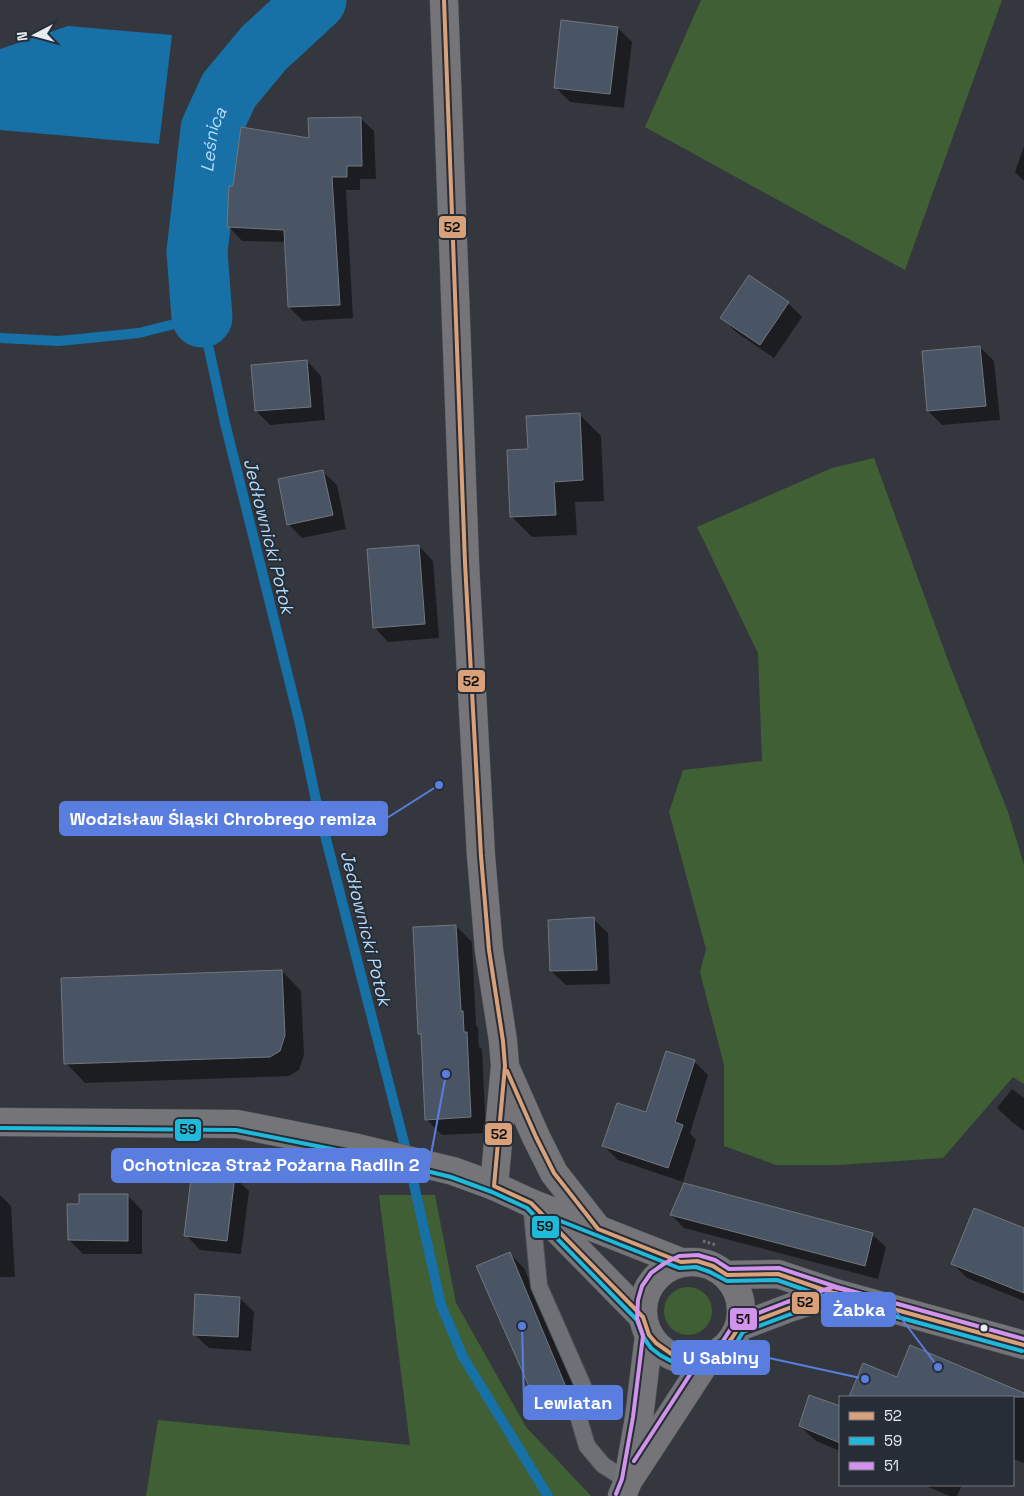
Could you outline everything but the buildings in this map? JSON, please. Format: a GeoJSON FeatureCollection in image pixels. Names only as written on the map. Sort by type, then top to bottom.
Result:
{"type":"FeatureCollection","features":[{"type":"Feature","properties":{"kind":"street"},"geometry":{"type":"LineString","coordinates":[[444,0],[465,563],[481,856],[489,950],[505,1066],[494,1186]]}},
{"type":"Feature","properties":{"kind":"street"},"geometry":{"type":"LineString","coordinates":[[505,1066],[554,1173],[598,1229]]}},
{"type":"Feature","properties":{"kind":"street"},"geometry":{"type":"LineString","coordinates":[[0,1122],[237,1124],[358,1148],[453,1171],[681,1262]]}},
{"type":"Feature","properties":{"kind":"street"},"geometry":{"type":"LineString","coordinates":[[531,1203],[646,1326],[658,1345],[669,1354],[682,1359],[695,1360],[709,1357],[722,1350],[732,1340],[739,1327],[742,1313],[740,1299],[735,1286],[726,1275],[713,1266],[697,1261],[681,1262],[668,1268],[656,1277],[648,1288],[644,1302],[646,1326],[639,1418],[625,1489]]}},
{"type":"Feature","properties":{"kind":"street"},"geometry":{"type":"LineString","coordinates":[[726,1275],[778,1274],[835,1293],[1024,1345]]}},
{"type":"Feature","properties":{"kind":"street"},"geometry":{"type":"LineString","coordinates":[[739,1327],[835,1293]]}},
{"type":"Feature","properties":{"kind":"street"},"geometry":{"type":"LineString","coordinates":[[625,1489],[709,1357]]}},
{"type":"Feature","properties":{"kind":"lane"},"geometry":{"type":"LineString","coordinates":[[531,1203],[539,1286],[584,1386],[579,1419],[588,1446],[602,1465],[625,1489]]}},
{"type":"Feature","properties":{"kind":"green space"},"geometry":{"type":"Polygon","coordinates":[[[701,0],[1002,0],[905,270],[645,127],[701,0]]]}},
{"type":"Feature","properties":{"kind":"green space"},"geometry":{"type":"Polygon","coordinates":[[[874,458],[950,666],[1008,812],[1024,865],[1024,1084],[1013,1077],[943,1158],[838,1165],[776,1165],[724,1146],[724,1065],[700,972],[706,949],[669,812],[683,770],[762,761],[758,653],[697,527],[832,468],[874,458]]]}},
{"type":"Feature","properties":{"kind":"green space"},"geometry":{"type":"Polygon","coordinates":[[[379,1195],[435,1195],[456,1303],[526,1427],[591,1496],[146,1496],[158,1420],[410,1445],[379,1195]]]}},
{"type":"Feature","properties":{"kind":"green space"},"geometry":{"type":"Polygon","coordinates":[[[683,1287],[693,1287],[705,1294],[712,1306],[712,1316],[705,1328],[693,1335],[683,1335],[675,1331],[668,1324],[664,1316],[664,1306],[668,1298],[675,1291],[683,1287]]]}},
{"type":"Feature","properties":{"kind":"water"},"geometry":{"type":"Polygon","coordinates":[[[68,26],[172,35],[159,144],[0,130],[0,49],[68,26]]]}},
{"type":"Feature","properties":{"kind":"waterway","name":"Leśnica"},"geometry":{"type":"LineString","coordinates":[[202,317],[197,252],[211,129],[229,90],[264,48],[316,0]]}},
{"type":"Feature","properties":{"kind":"waterway","name":"Jedłownicki Potok"},"geometry":{"type":"LineString","coordinates":[[0,338],[59,341],[139,333],[202,317],[225,423],[299,720],[316,800],[409,1162],[441,1305],[463,1357],[548,1496]]}},
{"type":"Feature","properties":{"kind":"transit line","name":"52"},"geometry":{"type":"LineString","coordinates":[[444,0],[465,563],[481,856],[489,950],[505,1066],[494,1186],[531,1203],[643,1317],[649,1335],[656,1343],[673,1355],[694,1360],[704,1359],[723,1349],[739,1327],[835,1293],[1024,1345]]}},
{"type":"Feature","properties":{"kind":"transit line","name":"52"},"geometry":{"type":"LineString","coordinates":[[507,1071],[554,1173],[598,1229],[681,1262],[697,1261],[713,1266],[727,1275],[778,1274],[836,1294]]}},
{"type":"Feature","properties":{"kind":"transit line","name":"59"},"geometry":{"type":"LineString","coordinates":[[0,1128],[236,1130],[357,1154],[451,1177],[492,1192],[527,1208],[637,1320],[644,1338],[651,1348],[660,1355],[682,1365],[706,1365],[718,1360],[733,1348],[743,1332],[835,1300],[1022,1351]]}},
{"type":"Feature","properties":{"kind":"transit line","name":"59"},"geometry":{"type":"LineString","coordinates":[[553,1218],[679,1268],[696,1267],[727,1281],[777,1280],[834,1300]]}},
{"type":"Feature","properties":{"kind":"transit line","name":"51"},"geometry":{"type":"LineString","coordinates":[[616,1494],[622,1479],[633,1417],[643,1336],[637,1318],[638,1300],[642,1286],[651,1273],[679,1256],[698,1255],[715,1260],[729,1269],[779,1268],[837,1287],[1024,1339]]}},
{"type":"Feature","properties":{"kind":"transit line","name":"51"},"geometry":{"type":"LineString","coordinates":[[634,1461],[704,1353],[723,1341],[735,1322],[833,1287],[845,1290]]}},
{"type":"Feature","properties":{"kind":"place","name":"Wodzisław Śląski Chrobrego remiza"},"geometry":{"type":"Point","coordinates":[439,785]}},
{"type":"Feature","properties":{"kind":"place","name":"Ochotnicza Straż Pożarna Radlin 2"},"geometry":{"type":"Point","coordinates":[446,1074]}},
{"type":"Feature","properties":{"kind":"place","name":"Lewiatan"},"geometry":{"type":"Point","coordinates":[522,1326]}},
{"type":"Feature","properties":{"kind":"place","name":"Żabka"},"geometry":{"type":"Point","coordinates":[938,1367]}},
{"type":"Feature","properties":{"kind":"place","name":"U Sabiny"},"geometry":{"type":"Point","coordinates":[865,1379]}}]}
